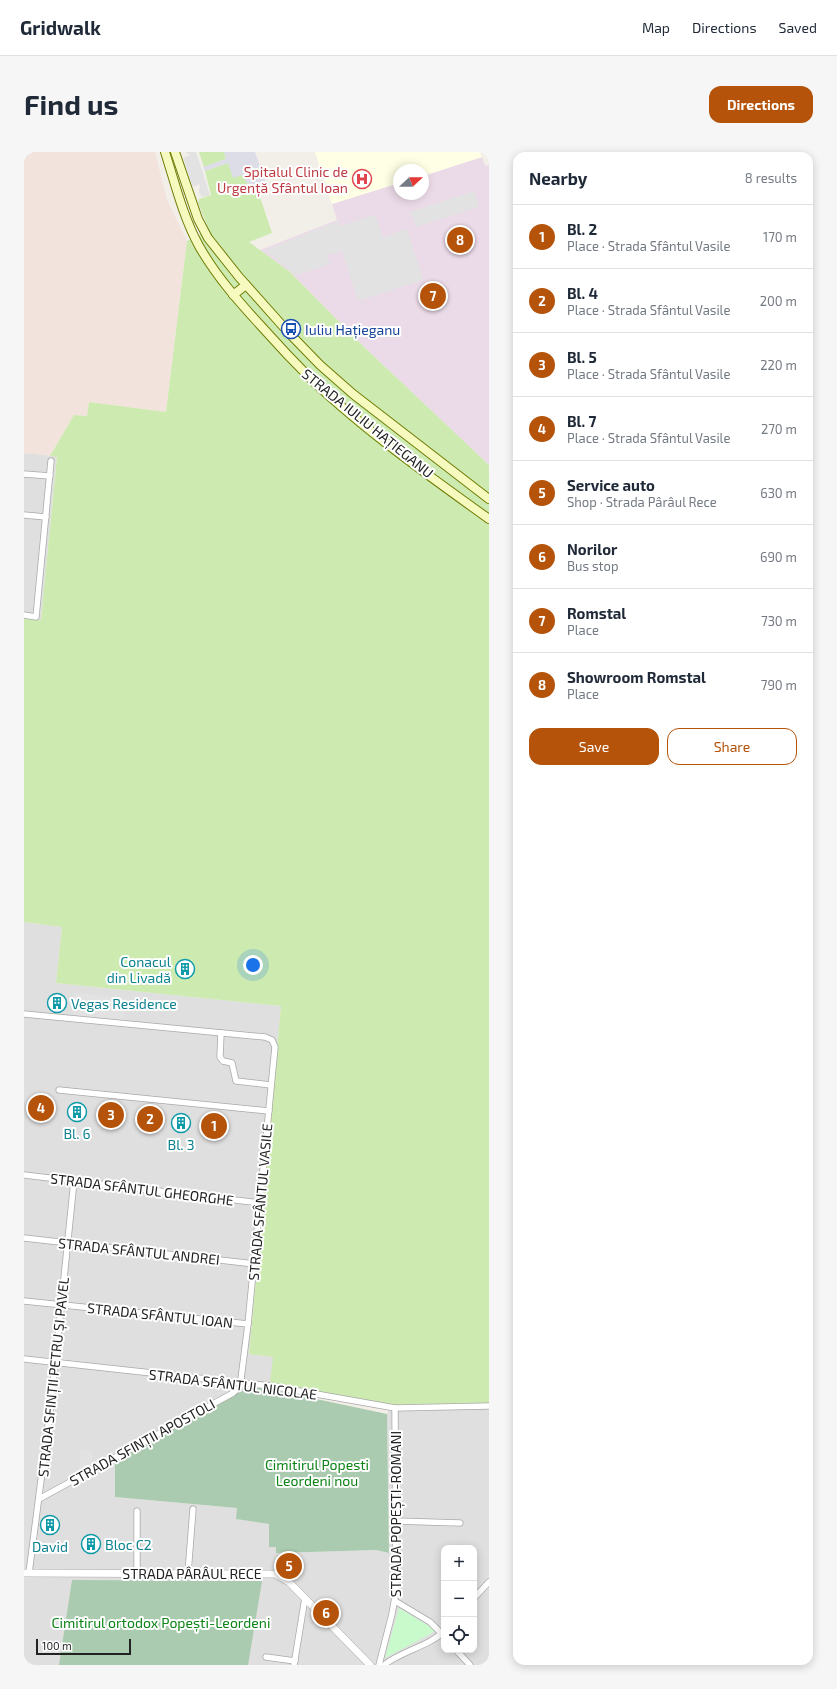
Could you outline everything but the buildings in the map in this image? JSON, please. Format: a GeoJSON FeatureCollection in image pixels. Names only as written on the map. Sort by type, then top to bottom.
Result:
{"type":"FeatureCollection","features":[{"type":"Feature","properties":{"kind":"main road","name":"STRADA IULIU HAȚIEGANU"},"geometry":{"type":"LineString","coordinates":[[165,152],[192,232],[213,268],[234,295],[280,348],[326,392],[403,455],[489,519]]}},
{"type":"Feature","properties":{"kind":"main road","name":"STRADA IULIU HAȚIEGANU"},"geometry":{"type":"LineString","coordinates":[[175,152],[204,230],[246,285],[298,343],[328,372],[397,429],[489,499]]}},
{"type":"Feature","properties":{"kind":"main road"},"geometry":{"type":"LineString","coordinates":[[234,295],[246,285]]}},
{"type":"Feature","properties":{"kind":"street"},"geometry":{"type":"LineString","coordinates":[[24,615],[36,616],[51,461]]}},
{"type":"Feature","properties":{"kind":"street"},"geometry":{"type":"LineString","coordinates":[[24,474],[50,476]]}},
{"type":"Feature","properties":{"kind":"street"},"geometry":{"type":"LineString","coordinates":[[24,515],[46,517]]}},
{"type":"Feature","properties":{"kind":"street"},"geometry":{"type":"LineString","coordinates":[[24,1014],[264,1037],[272,1040],[275,1047],[269,1111]]}},
{"type":"Feature","properties":{"kind":"street"},"geometry":{"type":"LineString","coordinates":[[221,1033],[220,1057],[223,1061],[232,1063],[236,1081],[271,1085]]}},
{"type":"Feature","properties":{"kind":"street","name":"STRADA SFÂNTUL VASILE"},"geometry":{"type":"LineString","coordinates":[[59,1090],[269,1111],[255,1264],[241,1383]]}},
{"type":"Feature","properties":{"kind":"street","name":"STRADA SFÂNTUL GHEORGHE"},"geometry":{"type":"LineString","coordinates":[[24,1175],[260,1203]]}},
{"type":"Feature","properties":{"kind":"street","name":"STRADA SFINȚII PETRU ȘI PAVEL"},"geometry":{"type":"LineString","coordinates":[[26,1573],[39,1499],[56,1362],[74,1181]]}},
{"type":"Feature","properties":{"kind":"street","name":"STRADA SFÂNTUL ANDREI"},"geometry":{"type":"LineString","coordinates":[[24,1238],[255,1264]]}},
{"type":"Feature","properties":{"kind":"street","name":"STRADA SFÂNTUL IOAN"},"geometry":{"type":"LineString","coordinates":[[24,1301],[248,1324]]}},
{"type":"Feature","properties":{"kind":"street","name":"STRADA SFÂNTUL NICOLAE"},"geometry":{"type":"LineString","coordinates":[[24,1359],[271,1386],[395,1408],[489,1406]]}},
{"type":"Feature","properties":{"kind":"street","name":"STRADA SFINȚII APOSTOLI"},"geometry":{"type":"LineString","coordinates":[[39,1499],[236,1391],[241,1383]]}},
{"type":"Feature","properties":{"kind":"street","name":"STRADA POPEȘTI-ROMANI"},"geometry":{"type":"LineString","coordinates":[[379,1665],[395,1601],[395,1408]]}},
{"type":"Feature","properties":{"kind":"street"},"geometry":{"type":"LineString","coordinates":[[188,1574],[193,1509]]}},
{"type":"Feature","properties":{"kind":"street"},"geometry":{"type":"LineString","coordinates":[[137,1511],[137,1573]]}},
{"type":"Feature","properties":{"kind":"street"},"geometry":{"type":"LineString","coordinates":[[395,1522],[460,1523]]}},
{"type":"Feature","properties":{"kind":"street","name":"STRADA PÂRÂUL RECE"},"geometry":{"type":"LineString","coordinates":[[26,1573],[273,1574],[286,1580],[370,1665]]}},
{"type":"Feature","properties":{"kind":"street"},"geometry":{"type":"LineString","coordinates":[[477,1595],[489,1582]]}},
{"type":"Feature","properties":{"kind":"street"},"geometry":{"type":"LineString","coordinates":[[266,1657],[295,1663],[305,1598]]}},
{"type":"Feature","properties":{"kind":"street"},"geometry":{"type":"LineString","coordinates":[[395,1601],[430,1622],[441,1631]]}},
{"type":"Feature","properties":{"kind":"street"},"geometry":{"type":"LineString","coordinates":[[384,1665],[441,1634]]}},
{"type":"Feature","properties":{"kind":"street"},"geometry":{"type":"LineString","coordinates":[[459,1653],[470,1665]]}},
{"type":"Feature","properties":{"kind":"shaded area"},"geometry":{"type":"Polygon","coordinates":[[[24,152],[155,152],[167,200],[187,241],[166,412],[89,402],[87,416],[74,415],[50,456],[24,453],[24,152]]]}},
{"type":"Feature","properties":{"kind":"shaded area"},"geometry":{"type":"Polygon","coordinates":[[[185,152],[196,152],[210,195],[202,197],[199,192],[200,184],[193,187],[183,158],[190,155],[185,152]]]}},
{"type":"Feature","properties":{"kind":"shaded area"},"geometry":{"type":"Polygon","coordinates":[[[224,152],[255,152],[268,188],[253,193],[250,183],[247,184],[243,175],[233,178],[228,163],[205,171],[203,167],[226,159],[224,152]]]}},
{"type":"Feature","properties":{"kind":"shaded area","name":"Spitalul Clinic de Urgență Sfântul Ioan"},"geometry":{"type":"Polygon","coordinates":[[[315,152],[480,152],[482,157],[429,174],[429,164],[393,164],[393,185],[332,204],[315,152]]]}},
{"type":"Feature","properties":{"kind":"shaded area"},"geometry":{"type":"Polygon","coordinates":[[[482,157],[485,166],[489,165],[489,465],[362,345],[289,271],[260,250],[337,220],[332,204],[393,185],[393,200],[429,200],[429,174],[482,157]]]}},
{"type":"Feature","properties":{"kind":"shaded area"},"geometry":{"type":"Polygon","coordinates":[[[474,191],[479,207],[416,227],[410,212],[474,191]]]}},
{"type":"Feature","properties":{"kind":"shaded area"},"geometry":{"type":"Polygon","coordinates":[[[375,215],[383,237],[407,229],[423,280],[358,301],[342,251],[327,255],[330,264],[295,276],[288,268],[265,250],[338,221],[340,226],[375,215]]]}},
{"type":"Feature","properties":{"kind":"shaded area"},"geometry":{"type":"Polygon","coordinates":[[[24,453],[57,456],[41,621],[24,619],[24,453]]]}},
{"type":"Feature","properties":{"kind":"shaded area"},"geometry":{"type":"Polygon","coordinates":[[[24,922],[62,927],[56,983],[281,1006],[249,1354],[274,1357],[269,1389],[249,1387],[115,1497],[237,1508],[237,1519],[269,1524],[269,1546],[277,1547],[276,1553],[376,1550],[389,1553],[387,1414],[391,1405],[489,1403],[489,1665],[24,1665],[24,922]]]}},
{"type":"Feature","properties":{"kind":"shaded area"},"geometry":{"type":"Polygon","coordinates":[[[75,993],[127,998],[124,1024],[72,1019],[75,993]]]}},
{"type":"Feature","properties":{"kind":"shaded area"},"geometry":{"type":"Polygon","coordinates":[[[81,1449],[93,1450],[91,1467],[79,1471],[81,1449]]]}},
{"type":"Feature","properties":{"kind":"green space"},"geometry":{"type":"Polygon","coordinates":[[[199,152],[224,152],[226,159],[204,167],[199,152]]]}},
{"type":"Feature","properties":{"kind":"green space"},"geometry":{"type":"Polygon","coordinates":[[[228,163],[249,183],[253,193],[258,191],[272,233],[249,242],[289,271],[362,345],[489,465],[489,1403],[391,1405],[270,1383],[273,1357],[249,1354],[281,1006],[56,983],[62,927],[24,922],[24,619],[41,620],[57,457],[50,456],[74,415],[87,416],[89,402],[166,412],[187,241],[209,230],[198,203],[199,199],[211,195],[205,171],[228,163]]]}},
{"type":"Feature","properties":{"kind":"green space","name":"Cimitirul Popesti Leordeni nou"},"geometry":{"type":"Polygon","coordinates":[[[249,1387],[269,1389],[387,1414],[389,1553],[376,1550],[276,1553],[276,1547],[269,1547],[269,1524],[236,1519],[237,1508],[115,1497],[115,1461],[249,1387]]]}},
{"type":"Feature","properties":{"kind":"green space","name":"Cimitirul ortodox Popești-Leordeni"},"geometry":{"type":"Polygon","coordinates":[[[72,1580],[262,1581],[248,1665],[59,1665],[72,1580]]]}},
{"type":"Feature","properties":{"kind":"green space"},"geometry":{"type":"Polygon","coordinates":[[[399,1608],[434,1629],[434,1632],[385,1658],[399,1608]]]}},
{"type":"Feature","properties":{"kind":"place","name":"Spitalul Clinic de Urgență Sfântul Ioan"},"geometry":{"type":"Point","coordinates":[362,179]}},
{"type":"Feature","properties":{"kind":"place","name":"Showroom Romstal"},"geometry":{"type":"Point","coordinates":[460,240]}},
{"type":"Feature","properties":{"kind":"place","name":"Romstal"},"geometry":{"type":"Point","coordinates":[433,296]}},
{"type":"Feature","properties":{"kind":"place","name":"Iuliu Hațieganu"},"geometry":{"type":"Point","coordinates":[291,329]}},
{"type":"Feature","properties":{"kind":"place","name":"Conacul din Livadă"},"geometry":{"type":"Point","coordinates":[185,969]}},
{"type":"Feature","properties":{"kind":"place","name":"Vegas Residence"},"geometry":{"type":"Point","coordinates":[57,1003]}},
{"type":"Feature","properties":{"kind":"place","name":"Bl. 7"},"geometry":{"type":"Point","coordinates":[41,1108]}},
{"type":"Feature","properties":{"kind":"place","name":"Bl. 6"},"geometry":{"type":"Point","coordinates":[77,1112]}},
{"type":"Feature","properties":{"kind":"place","name":"Bl. 5"},"geometry":{"type":"Point","coordinates":[111,1115]}},
{"type":"Feature","properties":{"kind":"place","name":"Bl. 4"},"geometry":{"type":"Point","coordinates":[150,1119]}},
{"type":"Feature","properties":{"kind":"place","name":"Bl. 3"},"geometry":{"type":"Point","coordinates":[181,1123]}},
{"type":"Feature","properties":{"kind":"place","name":"Bl. 2"},"geometry":{"type":"Point","coordinates":[214,1126]}},
{"type":"Feature","properties":{"kind":"place","name":"David"},"geometry":{"type":"Point","coordinates":[50,1525]}},
{"type":"Feature","properties":{"kind":"place","name":"Bloc C2"},"geometry":{"type":"Point","coordinates":[91,1544]}},
{"type":"Feature","properties":{"kind":"place","name":"Service auto"},"geometry":{"type":"Point","coordinates":[289,1566]}},
{"type":"Feature","properties":{"kind":"place","name":"Norilor"},"geometry":{"type":"Point","coordinates":[326,1613]}}]}
